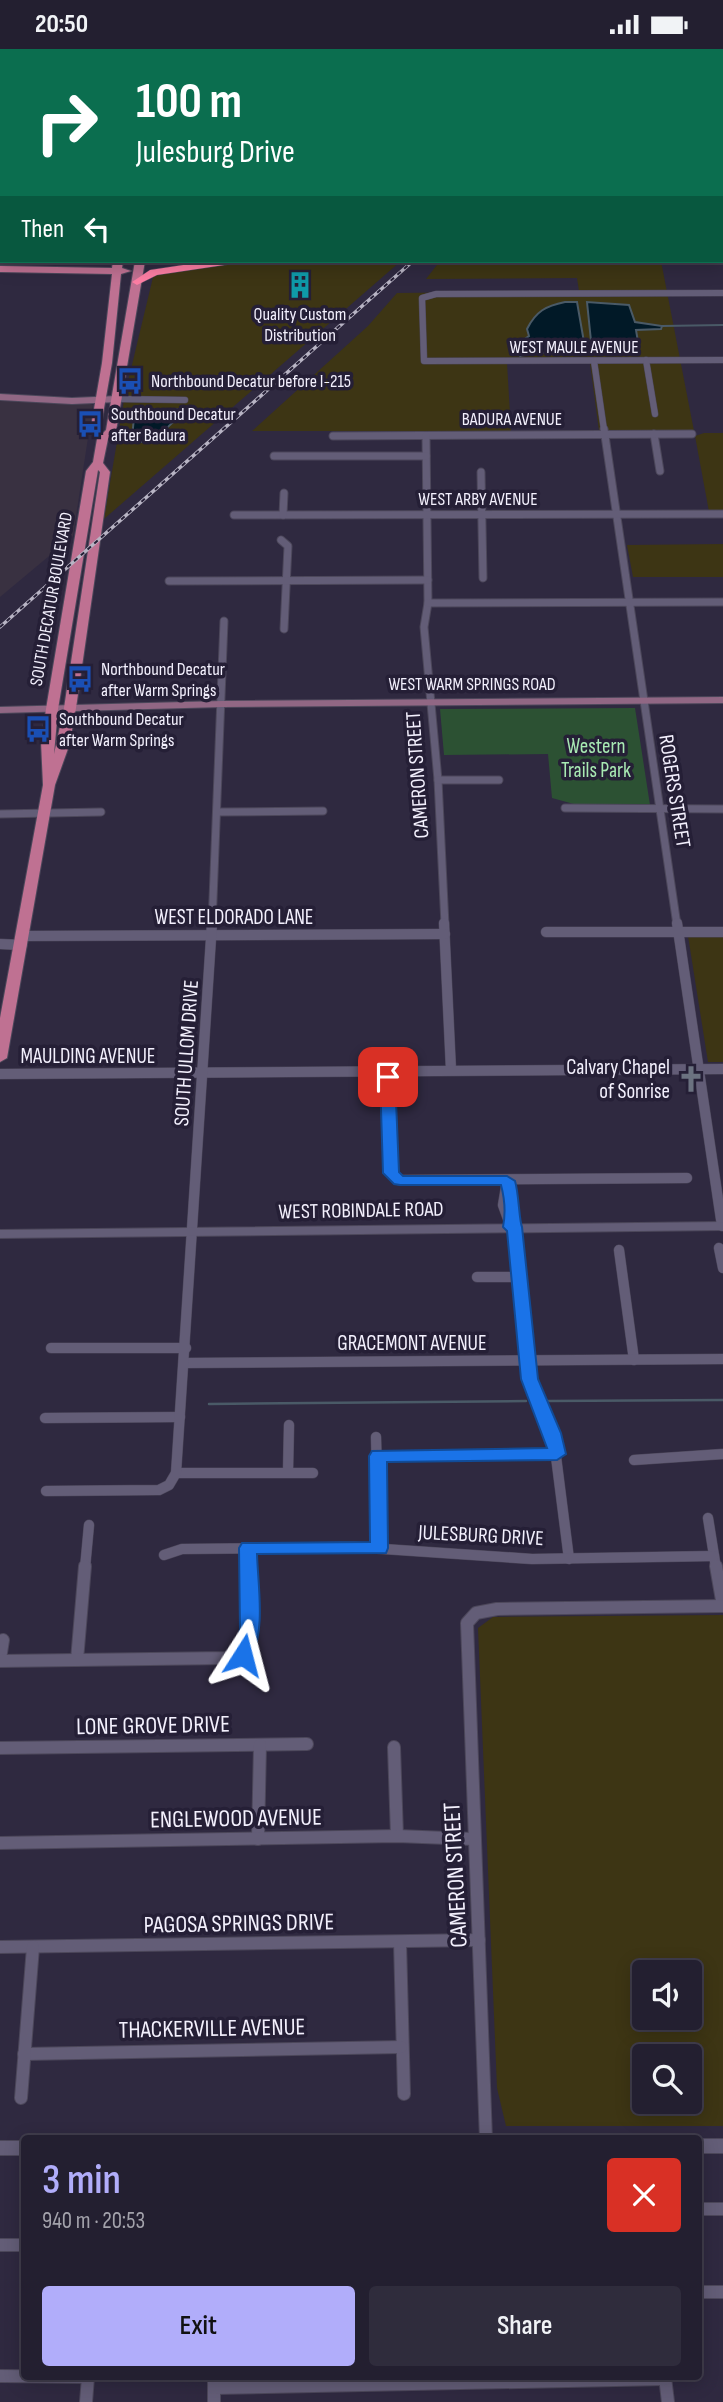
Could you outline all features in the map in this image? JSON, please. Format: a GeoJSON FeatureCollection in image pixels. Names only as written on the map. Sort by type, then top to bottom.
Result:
{"type":"FeatureCollection","features":[{"type":"Feature","properties":{"kind":"highway"},"geometry":{"type":"LineString","coordinates":[[139,271],[150,273],[217,263]]}},
{"type":"Feature","properties":{"kind":"main road"},"geometry":{"type":"LineString","coordinates":[[57,271],[118,266],[139,271]]}},
{"type":"Feature","properties":{"kind":"main road","name":"SOUTH DECATUR BOULEVARD"},"geometry":{"type":"LineString","coordinates":[[103,438],[95,432],[118,266]]}},
{"type":"Feature","properties":{"kind":"main road"},"geometry":{"type":"LineString","coordinates":[[0,269],[105,275],[114,291]]}},
{"type":"Feature","properties":{"kind":"main road","name":"SOUTH DECATUR BOULEVARD"},"geometry":{"type":"LineString","coordinates":[[49,785],[46,779],[47,742],[52,704],[91,471],[99,463],[103,438],[111,431],[139,271]]}},
{"type":"Feature","properties":{"kind":"main road"},"geometry":{"type":"LineString","coordinates":[[0,397],[117,399]]}},
{"type":"Feature","properties":{"kind":"main road","name":"SOUTH DECATUR BOULEVARD"},"geometry":{"type":"LineString","coordinates":[[0,1058],[49,785],[63,747],[71,704],[105,472],[99,463]]}},
{"type":"Feature","properties":{"kind":"main road","name":"WEST WARM SPRINGS ROAD"},"geometry":{"type":"LineString","coordinates":[[0,701],[52,704],[222,704],[723,700]]}},
{"type":"Feature","properties":{"kind":"main road","name":"WEST WARM SPRINGS ROAD"},"geometry":{"type":"LineString","coordinates":[[0,709],[52,704]]}},
{"type":"Feature","properties":{"kind":"street","name":"WEST MAULE AVENUE"},"geometry":{"type":"LineString","coordinates":[[723,293],[426,295],[422,298],[424,361],[723,360]]}},
{"type":"Feature","properties":{"kind":"street","name":"ROGERS STREET"},"geometry":{"type":"LineString","coordinates":[[594,361],[722,1226]]}},
{"type":"Feature","properties":{"kind":"street"},"geometry":{"type":"LineString","coordinates":[[646,361],[655,414]]}},
{"type":"Feature","properties":{"kind":"street"},"geometry":{"type":"LineString","coordinates":[[117,399],[184,400]]}},
{"type":"Feature","properties":{"kind":"street"},"geometry":{"type":"LineString","coordinates":[[654,434],[660,471]]}},
{"type":"Feature","properties":{"kind":"street","name":"BADURA AVENUE"},"geometry":{"type":"LineString","coordinates":[[333,436],[692,434]]}},
{"type":"Feature","properties":{"kind":"street","name":"CAMERON STREET"},"geometry":{"type":"LineString","coordinates":[[426,436],[428,603],[424,627],[438,781],[451,1070]]}},
{"type":"Feature","properties":{"kind":"street"},"geometry":{"type":"LineString","coordinates":[[274,456],[426,456]]}},
{"type":"Feature","properties":{"kind":"street"},"geometry":{"type":"LineString","coordinates":[[481,472],[483,577]]}},
{"type":"Feature","properties":{"kind":"street"},"geometry":{"type":"LineString","coordinates":[[283,515],[284,493]]}},
{"type":"Feature","properties":{"kind":"street","name":"WEST ARBY AVENUE"},"geometry":{"type":"LineString","coordinates":[[234,515],[723,514]]}},
{"type":"Feature","properties":{"kind":"street"},"geometry":{"type":"LineString","coordinates":[[281,540],[288,546],[285,629]]}},
{"type":"Feature","properties":{"kind":"street"},"geometry":{"type":"LineString","coordinates":[[169,581],[428,580]]}},
{"type":"Feature","properties":{"kind":"street"},"geometry":{"type":"LineString","coordinates":[[428,603],[723,602]]}},
{"type":"Feature","properties":{"kind":"street","name":"SOUTH ULLOM DRIVE"},"geometry":{"type":"LineString","coordinates":[[46,1491],[159,1490],[169,1486],[176,1473],[218,812],[224,621]]}},
{"type":"Feature","properties":{"kind":"street"},"geometry":{"type":"LineString","coordinates":[[438,781],[499,780]]}},
{"type":"Feature","properties":{"kind":"street"},"geometry":{"type":"LineString","coordinates":[[565,808],[723,809]]}},
{"type":"Feature","properties":{"kind":"street"},"geometry":{"type":"LineString","coordinates":[[218,812],[323,811]]}},
{"type":"Feature","properties":{"kind":"street"},"geometry":{"type":"LineString","coordinates":[[0,814],[101,812]]}},
{"type":"Feature","properties":{"kind":"street"},"geometry":{"type":"LineString","coordinates":[[546,933],[723,932]]}},
{"type":"Feature","properties":{"kind":"street","name":"WEST ELDORADO LANE"},"geometry":{"type":"LineString","coordinates":[[0,944],[211,935],[445,934]]}},
{"type":"Feature","properties":{"kind":"street","name":"MAULDING AVENUE"},"geometry":{"type":"LineString","coordinates":[[0,1074],[723,1069]]}},
{"type":"Feature","properties":{"kind":"street"},"geometry":{"type":"LineString","coordinates":[[388,1071],[391,1173],[400,1180],[687,1178]]}},
{"type":"Feature","properties":{"kind":"street"},"geometry":{"type":"LineString","coordinates":[[507,1181],[502,1196],[503,1215],[513,1227],[529,1379],[553,1433],[569,1559]]}},
{"type":"Feature","properties":{"kind":"street","name":"WEST ROBINDALE ROAD"},"geometry":{"type":"LineString","coordinates":[[0,1234],[722,1226]]}},
{"type":"Feature","properties":{"kind":"street"},"geometry":{"type":"LineString","coordinates":[[719,1248],[723,1268]]}},
{"type":"Feature","properties":{"kind":"street"},"geometry":{"type":"LineString","coordinates":[[619,1249],[634,1360]]}},
{"type":"Feature","properties":{"kind":"street"},"geometry":{"type":"LineString","coordinates":[[477,1277],[520,1277]]}},
{"type":"Feature","properties":{"kind":"street"},"geometry":{"type":"LineString","coordinates":[[51,1348],[186,1348]]}},
{"type":"Feature","properties":{"kind":"street","name":"GRACEMONT AVENUE"},"geometry":{"type":"LineString","coordinates":[[185,1363],[723,1359]]}},
{"type":"Feature","properties":{"kind":"street"},"geometry":{"type":"LineString","coordinates":[[45,1419],[180,1417]]}},
{"type":"Feature","properties":{"kind":"street"},"geometry":{"type":"LineString","coordinates":[[288,1472],[289,1425]]}},
{"type":"Feature","properties":{"kind":"street"},"geometry":{"type":"LineString","coordinates":[[376,1437],[379,1548]]}},
{"type":"Feature","properties":{"kind":"street"},"geometry":{"type":"LineString","coordinates":[[378,1456],[557,1454]]}},
{"type":"Feature","properties":{"kind":"street"},"geometry":{"type":"LineString","coordinates":[[634,1459],[723,1454]]}},
{"type":"Feature","properties":{"kind":"street"},"geometry":{"type":"LineString","coordinates":[[176,1473],[313,1473]]}},
{"type":"Feature","properties":{"kind":"street"},"geometry":{"type":"LineString","coordinates":[[708,1518],[723,1606]]}},
{"type":"Feature","properties":{"kind":"street"},"geometry":{"type":"LineString","coordinates":[[77,1660],[89,1525]]}},
{"type":"Feature","properties":{"kind":"street"},"geometry":{"type":"LineString","coordinates":[[3,1640],[0,1660],[226,1658],[243,1655],[249,1630],[248,1548]]}},
{"type":"Feature","properties":{"kind":"street","name":"JULESBURG DRIVE"},"geometry":{"type":"LineString","coordinates":[[164,1555],[182,1549],[379,1548],[473,1556],[569,1559],[714,1556]]}},
{"type":"Feature","properties":{"kind":"street","name":"CAMERON STREET"},"geometry":{"type":"LineString","coordinates":[[486,2135],[467,1623],[476,1613],[497,1609],[723,1606]]}},
{"type":"Feature","properties":{"kind":"street","name":"LONE GROVE DRIVE"},"geometry":{"type":"LineString","coordinates":[[0,1748],[307,1744]]}},
{"type":"Feature","properties":{"kind":"street"},"geometry":{"type":"LineString","coordinates":[[258,1839],[260,1745]]}},
{"type":"Feature","properties":{"kind":"street"},"geometry":{"type":"LineString","coordinates":[[394,1747],[397,1836]]}},
{"type":"Feature","properties":{"kind":"street","name":"ENGLEWOOD AVENUE"},"geometry":{"type":"LineString","coordinates":[[0,1843],[397,1836],[473,1839]]}},
{"type":"Feature","properties":{"kind":"street","name":"PAGOSA SPRINGS DRIVE"},"geometry":{"type":"LineString","coordinates":[[0,1947],[479,1940]]}},
{"type":"Feature","properties":{"kind":"street"},"geometry":{"type":"LineString","coordinates":[[400,1942],[404,2094]]}},
{"type":"Feature","properties":{"kind":"street"},"geometry":{"type":"LineString","coordinates":[[21,2098],[33,1947]]}},
{"type":"Feature","properties":{"kind":"street","name":"THACKERVILLE AVENUE"},"geometry":{"type":"LineString","coordinates":[[24,2054],[401,2047]]}},
{"type":"Feature","properties":{"kind":"street"},"geometry":{"type":"LineString","coordinates":[[702,2146],[723,2146]]}},
{"type":"Feature","properties":{"kind":"street"},"geometry":{"type":"LineString","coordinates":[[0,2148],[21,2148]]}},
{"type":"Feature","properties":{"kind":"street"},"geometry":{"type":"LineString","coordinates":[[702,2209],[723,2209]]}},
{"type":"Feature","properties":{"kind":"street"},"geometry":{"type":"LineString","coordinates":[[0,2245],[21,2245]]}},
{"type":"Feature","properties":{"kind":"street"},"geometry":{"type":"LineString","coordinates":[[702,2292],[723,2292]]}},
{"type":"Feature","properties":{"kind":"street"},"geometry":{"type":"LineString","coordinates":[[0,2377],[21,2377]]}},
{"type":"Feature","properties":{"kind":"street"},"geometry":{"type":"LineString","coordinates":[[86,2402],[88,2380]]}},
{"type":"Feature","properties":{"kind":"street"},"geometry":{"type":"LineString","coordinates":[[214,2389],[583,2380]]}},
{"type":"Feature","properties":{"kind":"street"},"geometry":{"type":"LineString","coordinates":[[665,2380],[667,2402]]}},
{"type":"Feature","properties":{"kind":"shaded area"},"geometry":{"type":"Polygon","coordinates":[[[0,401],[93,405],[73,536],[0,597],[0,401]]]}},
{"type":"Feature","properties":{"kind":"green space","name":"Western Trails Park"},"geometry":{"type":"Polygon","coordinates":[[[635,708],[650,805],[581,806],[552,798],[548,754],[444,755],[440,709],[635,708]]]}},
{"type":"Feature","properties":{"kind":"sand"},"geometry":{"type":"Polygon","coordinates":[[[224,263],[399,263],[104,519],[125,394],[154,273],[224,263]]]}},
{"type":"Feature","properties":{"kind":"sand"},"geometry":{"type":"Polygon","coordinates":[[[438,263],[661,263],[694,431],[599,431],[590,363],[507,363],[511,431],[252,431],[368,326],[397,293],[579,291],[577,278],[426,279],[438,263]]]}},
{"type":"Feature","properties":{"kind":"sand"},"geometry":{"type":"Polygon","coordinates":[[[723,433],[723,517],[710,517],[695,436],[723,433]]]}},
{"type":"Feature","properties":{"kind":"sand"},"geometry":{"type":"Polygon","coordinates":[[[723,544],[723,577],[633,577],[627,545],[723,544]]]}},
{"type":"Feature","properties":{"kind":"sand"},"geometry":{"type":"Polygon","coordinates":[[[688,936],[723,936],[723,1062],[708,1062],[688,936]]]}},
{"type":"Feature","properties":{"kind":"sand"},"geometry":{"type":"Polygon","coordinates":[[[723,1615],[723,2126],[506,2126],[497,2088],[478,1628],[493,1617],[723,1615]]]}},
{"type":"Feature","properties":{"kind":"water"},"geometry":{"type":"Polygon","coordinates":[[[565,302],[577,302],[584,342],[591,341],[587,302],[629,305],[635,322],[662,326],[661,329],[636,330],[639,348],[631,352],[517,353],[520,342],[529,336],[527,329],[534,318],[547,308],[565,302]]]}},
{"type":"Feature","properties":{"kind":"water"},"geometry":{"type":"Polygon","coordinates":[[[138,410],[193,411],[177,419],[152,440],[139,442],[132,439],[134,417],[138,410]]]}},
{"type":"Feature","properties":{"kind":"waterway"},"geometry":{"type":"LineString","coordinates":[[662,326],[723,325]]}},
{"type":"Feature","properties":{"kind":"waterway"},"geometry":{"type":"LineString","coordinates":[[520,356],[530,354]]}},
{"type":"Feature","properties":{"kind":"waterway"},"geometry":{"type":"LineString","coordinates":[[547,1401],[723,1400]]}},
{"type":"Feature","properties":{"kind":"waterway"},"geometry":{"type":"LineString","coordinates":[[209,1404],[526,1401]]}},
{"type":"Feature","properties":{"kind":"railway"},"geometry":{"type":"LineString","coordinates":[[0,627],[411,263]]}},
{"type":"Feature","properties":{"kind":"place","name":"Quality Custom Distribution"},"geometry":{"type":"Point","coordinates":[300,285]}},
{"type":"Feature","properties":{"kind":"place","name":"Northbound Decatur before I-215"},"geometry":{"type":"Point","coordinates":[130,381]}},
{"type":"Feature","properties":{"kind":"place","name":"Southbound Decatur after Badura"},"geometry":{"type":"Point","coordinates":[90,424]}},
{"type":"Feature","properties":{"kind":"place","name":"Northbound Decatur after Warm Springs"},"geometry":{"type":"Point","coordinates":[80,679]}},
{"type":"Feature","properties":{"kind":"place","name":"Southbound Decatur after Warm Springs"},"geometry":{"type":"Point","coordinates":[38,729]}},
{"type":"Feature","properties":{"kind":"place","name":"Calvary Chapel of Sonrise"},"geometry":{"type":"Point","coordinates":[691,1079]}},
{"type":"Feature","properties":{"kind":"route"},"geometry":{"type":"LineString","coordinates":[[243,1655],[249,1630],[248,1548],[379,1548],[378,1456],[557,1454],[553,1433],[529,1379],[520,1277],[514,1227],[511,1227],[514,1215],[507,1181],[400,1180],[391,1173],[388,1077]]}}]}
